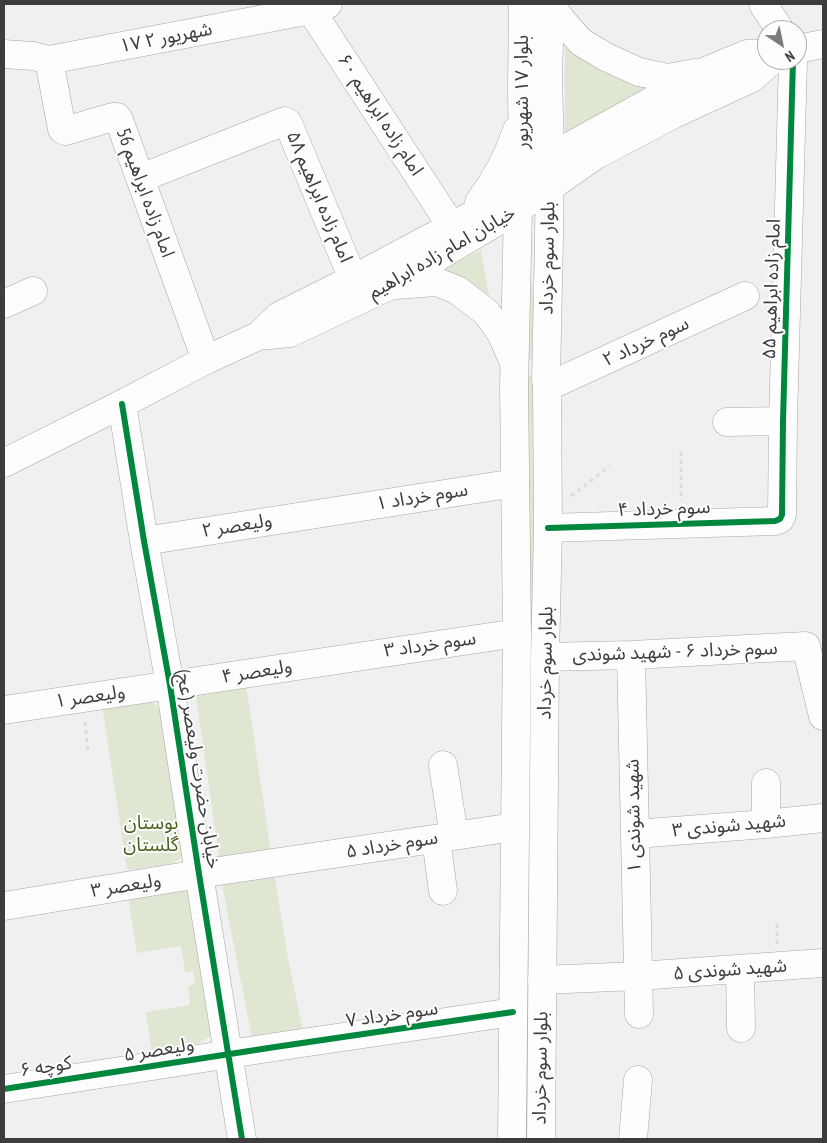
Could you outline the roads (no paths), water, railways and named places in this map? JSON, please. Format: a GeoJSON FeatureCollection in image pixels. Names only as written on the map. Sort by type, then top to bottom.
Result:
{"type":"FeatureCollection","features":[{"type":"Feature","properties":{"kind":"main road","name":"بلوار ۱۷ شهریور"},"geometry":{"type":"LineString","coordinates":[[518,209],[523,164],[523,4]]}},
{"type":"Feature","properties":{"kind":"main road","name":"بلوار ۱۷ شهریور"},"geometry":{"type":"LineString","coordinates":[[550,4],[548,80],[550,174]]}},
{"type":"Feature","properties":{"kind":"main road"},"geometry":{"type":"LineString","coordinates":[[550,4],[581,42],[606,57],[638,72],[668,78],[706,71]]}},
{"type":"Feature","properties":{"kind":"main road"},"geometry":{"type":"LineString","coordinates":[[763,4],[773,20]]}},
{"type":"Feature","properties":{"kind":"main road","name":"۱۷ شهریور ۲"},"geometry":{"type":"LineString","coordinates":[[4,54],[33,56],[49,60],[315,6]]}},
{"type":"Feature","properties":{"kind":"main road","name":"امام زاده ابراهیم ۶۰"},"geometry":{"type":"LineString","coordinates":[[315,6],[456,224]]}},
{"type":"Feature","properties":{"kind":"main road"},"geometry":{"type":"LineString","coordinates":[[807,47],[823,44]]}},
{"type":"Feature","properties":{"kind":"main road","name":"خیابان امام زاده ابراهیم"},"geometry":{"type":"LineString","coordinates":[[258,336],[290,333],[389,286],[518,209],[550,174],[572,146],[706,71],[747,54],[757,54]]}},
{"type":"Feature","properties":{"kind":"main road","name":"امام زاده ابراهیم 56"},"geometry":{"type":"LineString","coordinates":[[49,60],[62,128],[66,130],[113,117],[117,117],[119,120],[206,360]]}},
{"type":"Feature","properties":{"kind":"main road","name":"خیابان امام زاده ابراهیم"},"geometry":{"type":"LineString","coordinates":[[4,463],[206,360],[258,336],[279,316],[476,213],[521,179],[550,174],[596,155],[674,114],[752,78],[761,70]]}},
{"type":"Feature","properties":{"kind":"main road","name":"امام زاده ابراهیم ۵۵"},"geometry":{"type":"LineString","coordinates":[[780,519],[782,515],[793,70]]}},
{"type":"Feature","properties":{"kind":"main road"},"geometry":{"type":"LineString","coordinates":[[522,87],[531,89],[541,87],[548,80]]}},
{"type":"Feature","properties":{"kind":"main road"},"geometry":{"type":"LineString","coordinates":[[456,224],[476,207],[490,188],[512,148],[523,114]]}},
{"type":"Feature","properties":{"kind":"main road","name":"امام زاده ابراهیم ۵۸"},"geometry":{"type":"LineString","coordinates":[[141,178],[284,122],[288,123],[353,279]]}},
{"type":"Feature","properties":{"kind":"main road","name":"بلوار سوم خرداد"},"geometry":{"type":"LineString","coordinates":[[541,1139],[548,520],[546,383],[550,174]]}},
{"type":"Feature","properties":{"kind":"main road","name":"بلوار سوم خرداد"},"geometry":{"type":"LineString","coordinates":[[512,1139],[517,633],[514,375],[518,209]]}},
{"type":"Feature","properties":{"kind":"main road"},"geometry":{"type":"LineString","coordinates":[[389,286],[437,282],[457,290],[486,312],[501,333],[514,375],[529,368],[538,371],[546,383]]}},
{"type":"Feature","properties":{"kind":"main road"},"geometry":{"type":"LineString","coordinates":[[4,304],[33,291]]}},
{"type":"Feature","properties":{"kind":"main road","name":"سوم خرداد ۲"},"geometry":{"type":"LineString","coordinates":[[546,383],[745,296]]}},
{"type":"Feature","properties":{"kind":"main road","name":"خیابان حضرت ولیعصر (عج)"},"geometry":{"type":"LineString","coordinates":[[122,404],[170,685],[242,1139]]}},
{"type":"Feature","properties":{"kind":"main road"},"geometry":{"type":"LineString","coordinates":[[727,422],[783,421]]}},
{"type":"Feature","properties":{"kind":"main road","name":"سوم خرداد ۱"},"geometry":{"type":"LineString","coordinates":[[329,512],[515,483]]}},
{"type":"Feature","properties":{"kind":"main road","name":"ولیعصر ۲"},"geometry":{"type":"LineString","coordinates":[[144,541],[329,512]]}},
{"type":"Feature","properties":{"kind":"main road","name":"سوم خرداد ۴"},"geometry":{"type":"LineString","coordinates":[[548,520],[681,524],[775,521],[780,519]]}},
{"type":"Feature","properties":{"kind":"main road","name":"سوم خرداد ۳"},"geometry":{"type":"LineString","coordinates":[[343,658],[517,633]]}},
{"type":"Feature","properties":{"kind":"main road","name":"سوم خرداد ۶ - شهید شوندی"},"geometry":{"type":"LineString","coordinates":[[545,657],[631,655],[806,646],[823,716]]}},
{"type":"Feature","properties":{"kind":"main road","name":"شهید شوندی ۱"},"geometry":{"type":"LineString","coordinates":[[631,655],[639,1014]]}},
{"type":"Feature","properties":{"kind":"main road","name":"ولیعصر ۴"},"geometry":{"type":"LineString","coordinates":[[170,685],[343,658]]}},
{"type":"Feature","properties":{"kind":"main road","name":"ولیعصر ۱"},"geometry":{"type":"LineString","coordinates":[[7,709],[170,685]]}},
{"type":"Feature","properties":{"kind":"main road"},"geometry":{"type":"LineString","coordinates":[[443,765],[445,838],[443,891]]}},
{"type":"Feature","properties":{"kind":"main road"},"geometry":{"type":"LineString","coordinates":[[766,783],[766,824]]}},
{"type":"Feature","properties":{"kind":"main road","name":"شهید شوندی ۳"},"geometry":{"type":"LineString","coordinates":[[635,834],[823,818]]}},
{"type":"Feature","properties":{"kind":"main road","name":"سوم خرداد ۵"},"geometry":{"type":"LineString","coordinates":[[199,874],[514,827]]}},
{"type":"Feature","properties":{"kind":"main road","name":"ولیعصر ۳"},"geometry":{"type":"LineString","coordinates":[[4,906],[199,874]]}},
{"type":"Feature","properties":{"kind":"main road","name":"شهید شوندی ۵"},"geometry":{"type":"LineString","coordinates":[[542,980],[638,976],[823,963]]}},
{"type":"Feature","properties":{"kind":"main road"},"geometry":{"type":"LineString","coordinates":[[740,969],[742,1028]]}},
{"type":"Feature","properties":{"kind":"main road","name":"سوم خرداد ۷"},"geometry":{"type":"LineString","coordinates":[[229,1054],[513,1012]]}},
{"type":"Feature","properties":{"kind":"main road","name":"ولیعصر ۵"},"geometry":{"type":"LineString","coordinates":[[93,1075],[229,1054]]}},
{"type":"Feature","properties":{"kind":"main road","name":"کوچه ۶"},"geometry":{"type":"LineString","coordinates":[[4,1089],[93,1075]]}},
{"type":"Feature","properties":{"kind":"main road"},"geometry":{"type":"LineString","coordinates":[[633,1139],[638,1080]]}},
{"type":"Feature","properties":{"kind":"park label","name":"بوستان گلستان"},"geometry":{"type":"Point","coordinates":[151,835]}}]}
